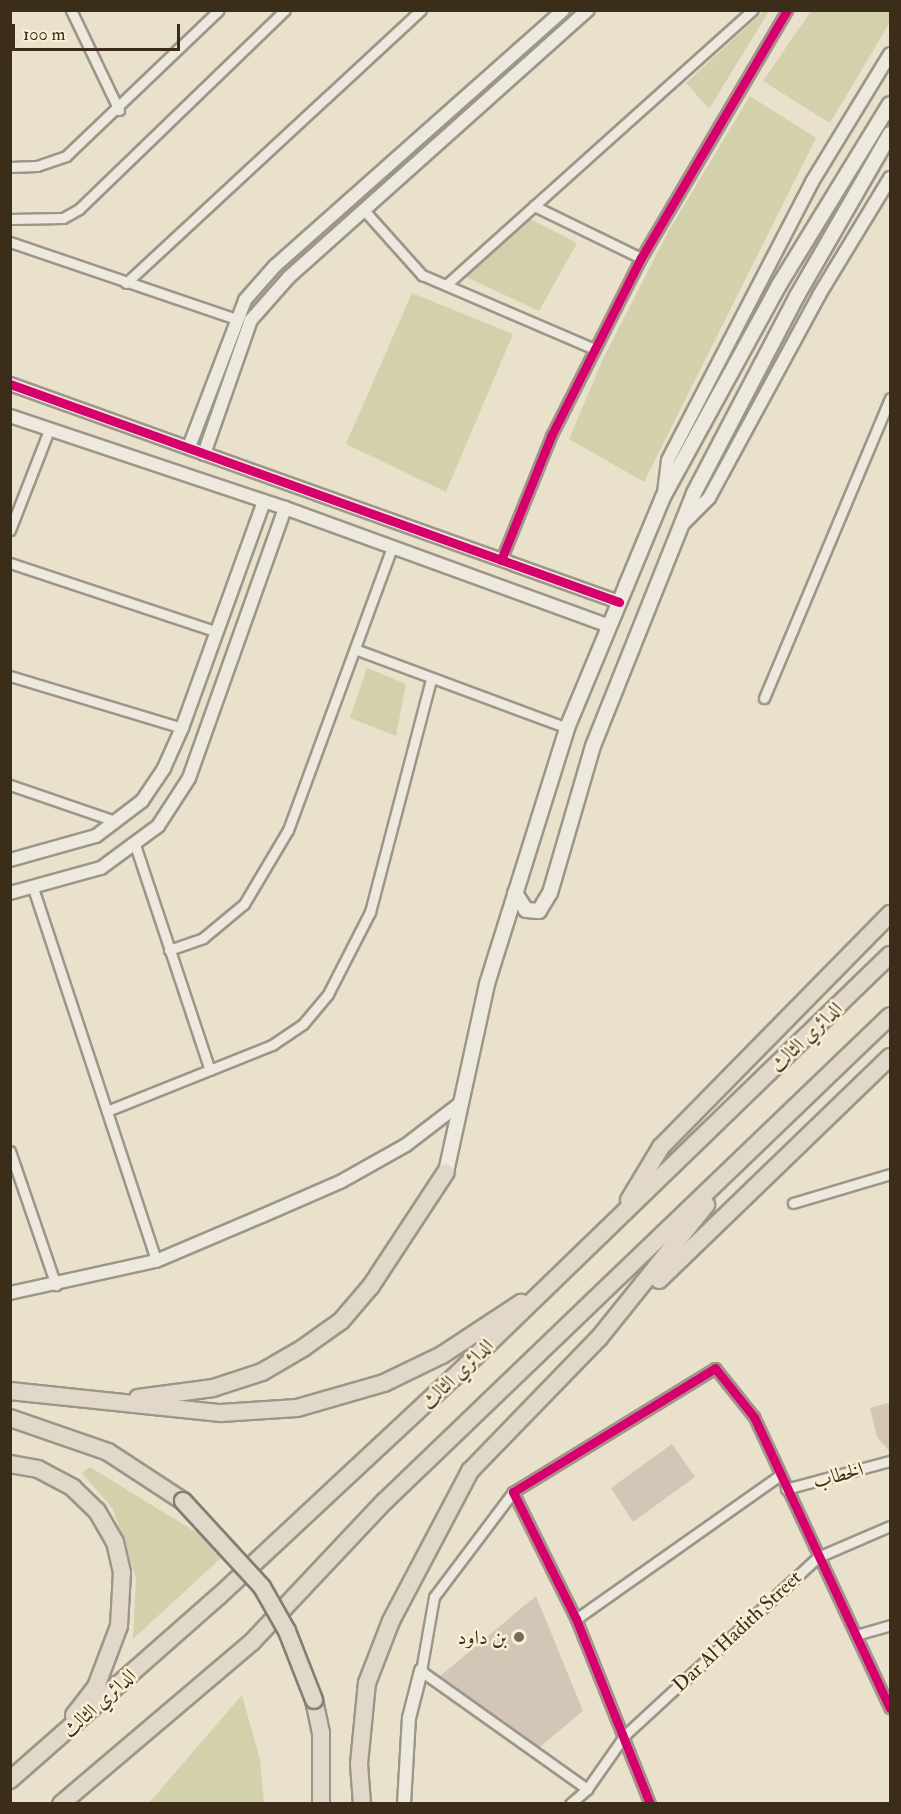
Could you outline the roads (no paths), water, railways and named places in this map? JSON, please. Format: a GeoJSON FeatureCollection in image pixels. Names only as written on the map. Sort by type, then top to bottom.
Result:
{"type":"FeatureCollection","features":[{"type":"Feature","properties":{"kind":"highway"},"geometry":{"type":"LineString","coordinates":[[619,1218],[661,1147],[891,914]]}},
{"type":"Feature","properties":{"kind":"highway","name":"الدائري الثالث"},"geometry":{"type":"LineString","coordinates":[[10,1780],[45,1752],[219,1596],[552,1283],[891,955]]}},
{"type":"Feature","properties":{"kind":"highway","name":"الدائري الثالث"},"geometry":{"type":"LineString","coordinates":[[61,1803],[251,1643],[385,1501],[891,1016]]}},
{"type":"Feature","properties":{"kind":"highway"},"geometry":{"type":"LineString","coordinates":[[361,1798],[367,1683],[391,1621],[470,1471],[607,1328],[891,1057]]}},
{"type":"Feature","properties":{"kind":"highway"},"geometry":{"type":"LineString","coordinates":[[90,1402],[213,1388],[262,1372],[303,1348],[341,1321],[371,1286],[446,1172]]}},
{"type":"Feature","properties":{"kind":"highway"},"geometry":{"type":"LineString","coordinates":[[607,1328],[690,1231],[721,1181]]}},
{"type":"Feature","properties":{"kind":"highway"},"geometry":{"type":"LineString","coordinates":[[10,1391],[90,1402],[221,1413],[297,1408],[384,1383],[442,1355],[552,1283]]}},
{"type":"Feature","properties":{"kind":"highway"},"geometry":{"type":"LineString","coordinates":[[10,1418],[108,1452],[183,1501],[262,1587],[287,1631],[314,1700],[321,1733],[321,1803]]}},
{"type":"Feature","properties":{"kind":"highway"},"geometry":{"type":"LineString","coordinates":[[10,1464],[38,1469],[74,1488],[97,1511],[116,1542],[122,1572],[119,1626],[96,1687],[45,1752]]}},
{"type":"Feature","properties":{"kind":"main road"},"geometry":{"type":"LineString","coordinates":[[446,1172],[487,984],[567,728],[619,602],[663,497],[779,285],[891,104]]}},
{"type":"Feature","properties":{"kind":"main road"},"geometry":{"type":"LineString","coordinates":[[516,893],[526,910],[539,911],[550,893],[593,746],[681,526],[797,296],[891,134]]}},
{"type":"Feature","properties":{"kind":"street"},"geometry":{"type":"LineString","coordinates":[[71,10],[119,110]]}},
{"type":"Feature","properties":{"kind":"street"},"geometry":{"type":"LineString","coordinates":[[10,219],[63,218],[79,209],[285,10]]}},
{"type":"Feature","properties":{"kind":"street"},"geometry":{"type":"LineString","coordinates":[[126,282],[421,10]]}},
{"type":"Feature","properties":{"kind":"street"},"geometry":{"type":"LineString","coordinates":[[189,447],[245,300],[275,266],[563,10]]}},
{"type":"Feature","properties":{"kind":"street"},"geometry":{"type":"LineString","coordinates":[[204,454],[251,320],[289,277],[588,10]]}},
{"type":"Feature","properties":{"kind":"street"},"geometry":{"type":"LineString","coordinates":[[446,285],[753,10]]}},
{"type":"Feature","properties":{"kind":"street"},"geometry":{"type":"LineString","coordinates":[[501,560],[551,436],[641,258],[787,10]]}},
{"type":"Feature","properties":{"kind":"street"},"geometry":{"type":"LineString","coordinates":[[10,167],[37,166],[66,156],[119,110],[214,12]]}},
{"type":"Feature","properties":{"kind":"street"},"geometry":{"type":"LineString","coordinates":[[663,497],[673,450],[812,182],[891,54]]}},
{"type":"Feature","properties":{"kind":"street"},"geometry":{"type":"LineString","coordinates":[[681,526],[709,498],[819,295],[891,178]]}},
{"type":"Feature","properties":{"kind":"street"},"geometry":{"type":"LineString","coordinates":[[534,206],[641,258]]}},
{"type":"Feature","properties":{"kind":"street"},"geometry":{"type":"LineString","coordinates":[[363,209],[422,275],[595,350]]}},
{"type":"Feature","properties":{"kind":"street"},"geometry":{"type":"LineString","coordinates":[[10,242],[236,319]]}},
{"type":"Feature","properties":{"kind":"street"},"geometry":{"type":"LineString","coordinates":[[10,384],[619,602]]}},
{"type":"Feature","properties":{"kind":"street"},"geometry":{"type":"LineString","coordinates":[[764,698],[891,398]]}},
{"type":"Feature","properties":{"kind":"street"},"geometry":{"type":"LineString","coordinates":[[10,416],[285,508],[609,626]]}},
{"type":"Feature","properties":{"kind":"street"},"geometry":{"type":"LineString","coordinates":[[10,530],[49,430]]}},
{"type":"Feature","properties":{"kind":"street"},"geometry":{"type":"LineString","coordinates":[[10,860],[96,836],[142,801],[164,768],[182,728],[264,501]]}},
{"type":"Feature","properties":{"kind":"street"},"geometry":{"type":"LineString","coordinates":[[10,893],[101,868],[158,826],[189,778],[285,508]]}},
{"type":"Feature","properties":{"kind":"street"},"geometry":{"type":"LineString","coordinates":[[169,950],[202,938],[244,904],[288,831],[392,548]]}},
{"type":"Feature","properties":{"kind":"street"},"geometry":{"type":"LineString","coordinates":[[10,563],[217,632]]}},
{"type":"Feature","properties":{"kind":"street"},"geometry":{"type":"LineString","coordinates":[[355,649],[431,680],[567,728]]}},
{"type":"Feature","properties":{"kind":"street"},"geometry":{"type":"LineString","coordinates":[[10,676],[182,728]]}},
{"type":"Feature","properties":{"kind":"street"},"geometry":{"type":"LineString","coordinates":[[107,1111],[272,1045],[303,1023],[350,957],[370,912],[431,680]]}},
{"type":"Feature","properties":{"kind":"street"},"geometry":{"type":"LineString","coordinates":[[10,785],[115,821]]}},
{"type":"Feature","properties":{"kind":"street"},"geometry":{"type":"LineString","coordinates":[[135,845],[210,1070]]}},
{"type":"Feature","properties":{"kind":"street"},"geometry":{"type":"LineString","coordinates":[[33,888],[156,1261]]}},
{"type":"Feature","properties":{"kind":"street"},"geometry":{"type":"LineString","coordinates":[[10,1293],[56,1285],[156,1261],[342,1181],[406,1144],[461,1103]]}},
{"type":"Feature","properties":{"kind":"street"},"geometry":{"type":"LineString","coordinates":[[10,1150],[56,1285]]}},
{"type":"Feature","properties":{"kind":"street"},"geometry":{"type":"LineString","coordinates":[[793,1203],[891,1174]]}},
{"type":"Feature","properties":{"kind":"street"},"geometry":{"type":"LineString","coordinates":[[404,1803],[409,1718],[421,1671],[434,1597],[513,1492],[715,1368],[753,1417],[891,1708]]}},
{"type":"Feature","properties":{"kind":"street","name":"الخطاب"},"geometry":{"type":"LineString","coordinates":[[786,1489],[891,1461]]}},
{"type":"Feature","properties":{"kind":"street"},"geometry":{"type":"LineString","coordinates":[[576,1619],[780,1475]]}},
{"type":"Feature","properties":{"kind":"street"},"geometry":{"type":"LineString","coordinates":[[513,1492],[576,1619],[625,1735],[650,1803]]}},
{"type":"Feature","properties":{"kind":"street","name":"Dar Al Hadith Street"},"geometry":{"type":"LineString","coordinates":[[570,1803],[587,1789],[625,1735],[818,1557],[891,1526]]}},
{"type":"Feature","properties":{"kind":"street"},"geometry":{"type":"LineString","coordinates":[[856,1635],[891,1625]]}},
{"type":"Feature","properties":{"kind":"street"},"geometry":{"type":"LineString","coordinates":[[421,1671],[587,1789]]}},
{"type":"Feature","properties":{"kind":"place","name":"بن داود"},"geometry":{"type":"Point","coordinates":[519,1637]}}]}
